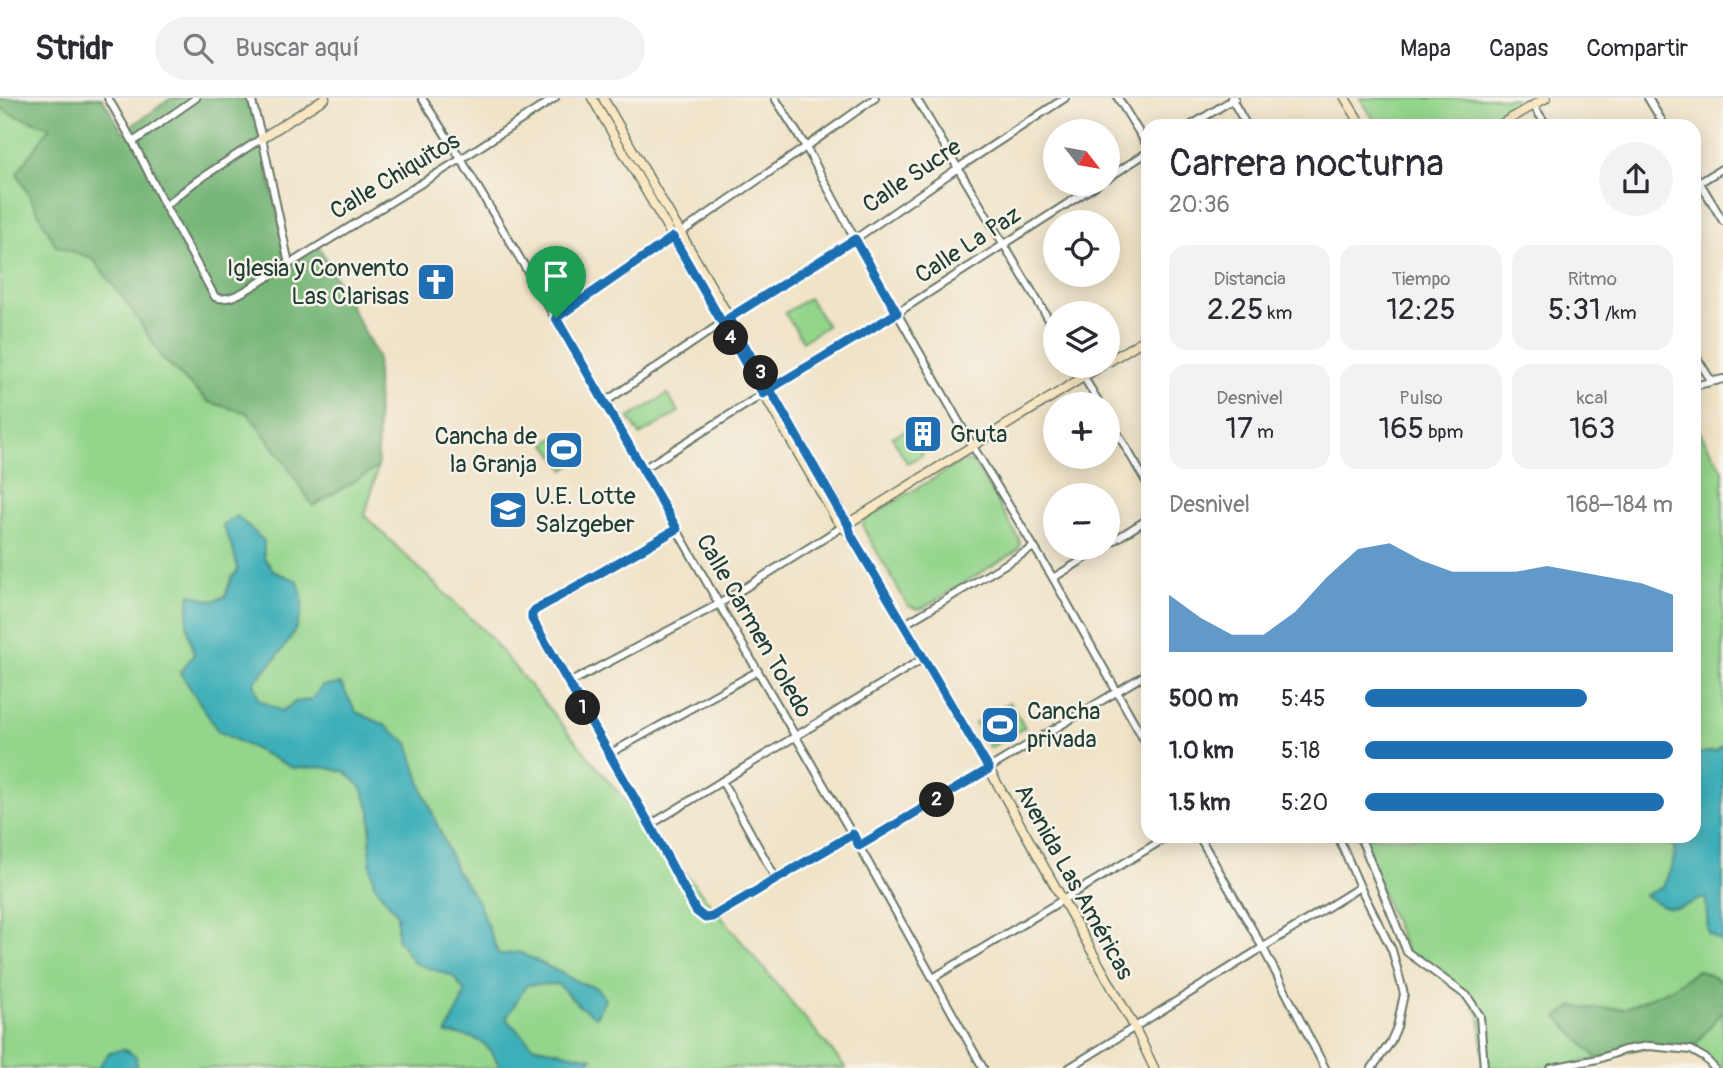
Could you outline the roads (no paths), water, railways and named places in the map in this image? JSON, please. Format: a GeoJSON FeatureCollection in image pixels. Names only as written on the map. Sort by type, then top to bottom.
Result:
{"type":"FeatureCollection","features":[{"type":"Feature","properties":{"kind":"main road"},"geometry":{"type":"LineString","coordinates":[[262,138],[325,98]]}},
{"type":"Feature","properties":{"kind":"main road","name":"Avenida Las Américas"},"geometry":{"type":"LineString","coordinates":[[592,98],[905,624],[1135,1028],[1154,1068]]}},
{"type":"Feature","properties":{"kind":"main road","name":"Avenida Las Américas"},"geometry":{"type":"LineString","coordinates":[[603,98],[681,232],[725,321]]}},
{"type":"Feature","properties":{"kind":"main road"},"geometry":{"type":"LineString","coordinates":[[1345,98],[1358,119]]}},
{"type":"Feature","properties":{"kind":"main road"},"geometry":{"type":"LineString","coordinates":[[1508,119],[1531,102],[1546,98]]}},
{"type":"Feature","properties":{"kind":"main road"},"geometry":{"type":"LineString","coordinates":[[1120,354],[1141,341]]}},
{"type":"Feature","properties":{"kind":"main road"},"geometry":{"type":"LineString","coordinates":[[845,526],[1080,378]]}},
{"type":"Feature","properties":{"kind":"street"},"geometry":{"type":"LineString","coordinates":[[108,98],[165,206],[195,182],[262,138]]}},
{"type":"Feature","properties":{"kind":"street"},"geometry":{"type":"LineString","coordinates":[[133,142],[196,98]]}},
{"type":"Feature","properties":{"kind":"street"},"geometry":{"type":"LineString","coordinates":[[251,98],[289,264]]}},
{"type":"Feature","properties":{"kind":"street","name":"Calle Carmen Toledo"},"geometry":{"type":"LineString","coordinates":[[422,98],[605,402],[853,834],[983,1068]]}},
{"type":"Feature","properties":{"kind":"street","name":"Calle Chiquitos"},"geometry":{"type":"LineString","coordinates":[[165,206],[215,296],[222,299],[231,298],[461,159],[555,98]]}},
{"type":"Feature","properties":{"kind":"street"},"geometry":{"type":"LineString","coordinates":[[775,98],[806,147],[972,445],[1034,547],[1141,735]]}},
{"type":"Feature","properties":{"kind":"street"},"geometry":{"type":"LineString","coordinates":[[556,318],[875,98]]}},
{"type":"Feature","properties":{"kind":"street"},"geometry":{"type":"LineString","coordinates":[[916,98],[1043,310]]}},
{"type":"Feature","properties":{"kind":"street","name":"Calle Sucre"},"geometry":{"type":"LineString","coordinates":[[605,402],[1065,98]]}},
{"type":"Feature","properties":{"kind":"street"},"geometry":{"type":"LineString","coordinates":[[1118,98],[1141,138]]}},
{"type":"Feature","properties":{"kind":"street"},"geometry":{"type":"LineString","coordinates":[[1648,98],[1661,119]]}},
{"type":"Feature","properties":{"kind":"street"},"geometry":{"type":"LineString","coordinates":[[1201,119],[1233,99],[1243,119]]}},
{"type":"Feature","properties":{"kind":"street"},"geometry":{"type":"LineString","coordinates":[[1531,102],[1542,119]]}},
{"type":"Feature","properties":{"kind":"street"},"geometry":{"type":"LineString","coordinates":[[1120,170],[1141,155]]}},
{"type":"Feature","properties":{"kind":"street"},"geometry":{"type":"LineString","coordinates":[[1701,182],[1723,168]]}},
{"type":"Feature","properties":{"kind":"street"},"geometry":{"type":"LineString","coordinates":[[1701,190],[1723,221]]}},
{"type":"Feature","properties":{"kind":"street","name":"Calle La Paz"},"geometry":{"type":"LineString","coordinates":[[643,469],[897,313],[1079,196]]}},
{"type":"Feature","properties":{"kind":"street"},"geometry":{"type":"LineString","coordinates":[[1701,365],[1710,379],[1720,380]]}},
{"type":"Feature","properties":{"kind":"street"},"geometry":{"type":"LineString","coordinates":[[1701,384],[1720,380]]}},
{"type":"Feature","properties":{"kind":"street"},"geometry":{"type":"LineString","coordinates":[[1120,437],[1141,473]]}},
{"type":"Feature","properties":{"kind":"street"},"geometry":{"type":"LineString","coordinates":[[1120,536],[1141,523]]}},
{"type":"Feature","properties":{"kind":"street"},"geometry":{"type":"LineString","coordinates":[[569,683],[719,604],[845,526]]}},
{"type":"Feature","properties":{"kind":"street"},"geometry":{"type":"LineString","coordinates":[[677,529],[535,610],[532,619],[696,911],[705,918],[712,917],[853,834]]}},
{"type":"Feature","properties":{"kind":"street"},"geometry":{"type":"LineString","coordinates":[[905,624],[1034,547]]}},
{"type":"Feature","properties":{"kind":"street"},"geometry":{"type":"LineString","coordinates":[[1052,578],[1082,560]]}},
{"type":"Feature","properties":{"kind":"street"},"geometry":{"type":"LineString","coordinates":[[650,825],[924,658]]}},
{"type":"Feature","properties":{"kind":"street"},"geometry":{"type":"LineString","coordinates":[[609,754],[758,671]]}},
{"type":"Feature","properties":{"kind":"street"},"geometry":{"type":"LineString","coordinates":[[859,846],[1141,677]]}},
{"type":"Feature","properties":{"kind":"street"},"geometry":{"type":"LineString","coordinates":[[722,781],[776,880]]}},
{"type":"Feature","properties":{"kind":"street"},"geometry":{"type":"LineString","coordinates":[[933,978],[1158,843]]}},
{"type":"Feature","properties":{"kind":"street"},"geometry":{"type":"LineString","coordinates":[[1203,843],[1263,948],[1325,1068]]}},
{"type":"Feature","properties":{"kind":"street"},"geometry":{"type":"LineString","coordinates":[[1341,843],[1392,950],[1404,994],[1397,1027],[1390,1043],[1372,1068]]}},
{"type":"Feature","properties":{"kind":"street"},"geometry":{"type":"LineString","coordinates":[[1363,843],[1407,952],[1467,996],[1480,1016],[1484,1068]]}},
{"type":"Feature","properties":{"kind":"street"},"geometry":{"type":"LineString","coordinates":[[1069,1068],[1360,887]]}},
{"type":"Feature","properties":{"kind":"street"},"geometry":{"type":"LineString","coordinates":[[1551,1068],[1649,1046],[1691,1050],[1705,1058],[1714,1068]]}},
{"type":"Feature","properties":{"kind":"water"},"geometry":{"type":"Polygon","coordinates":[[[237,516],[264,541],[264,558],[275,572],[298,581],[302,598],[300,619],[290,639],[254,682],[259,700],[282,711],[295,702],[311,700],[322,686],[341,684],[356,712],[383,724],[408,743],[422,788],[456,870],[478,902],[499,955],[519,952],[581,983],[597,988],[605,999],[596,1017],[579,1006],[558,984],[526,985],[506,1019],[533,1046],[592,1058],[586,1068],[500,1068],[491,1051],[480,1041],[446,1034],[465,992],[453,976],[414,963],[397,938],[397,914],[374,884],[370,861],[371,813],[362,788],[346,772],[322,767],[293,768],[218,731],[180,672],[194,655],[187,625],[190,594],[213,601],[225,597],[238,570],[223,526],[237,516]]]}},
{"type":"Feature","properties":{"kind":"water"},"geometry":{"type":"Polygon","coordinates":[[[1723,745],[1723,942],[1708,933],[1706,898],[1671,908],[1645,895],[1663,887],[1673,863],[1675,848],[1669,843],[1701,843],[1701,753],[1716,751],[1723,745]]]}},
{"type":"Feature","properties":{"kind":"water"},"geometry":{"type":"Polygon","coordinates":[[[123,1049],[136,1056],[137,1068],[98,1068],[109,1053],[123,1049]]]}},
{"type":"Feature","properties":{"kind":"place","name":"Iglesia y Convento Las Clarisas"},"geometry":{"type":"Point","coordinates":[436,282]}},
{"type":"Feature","properties":{"kind":"place","name":"Gruta"},"geometry":{"type":"Point","coordinates":[923,434]}},
{"type":"Feature","properties":{"kind":"place","name":"Cancha de la Granja"},"geometry":{"type":"Point","coordinates":[564,450]}},
{"type":"Feature","properties":{"kind":"place","name":"U.E. Lotte Salzgeber"},"geometry":{"type":"Point","coordinates":[508,510]}},
{"type":"Feature","properties":{"kind":"place","name":"Cancha privada"},"geometry":{"type":"Point","coordinates":[1000,725]}}]}
